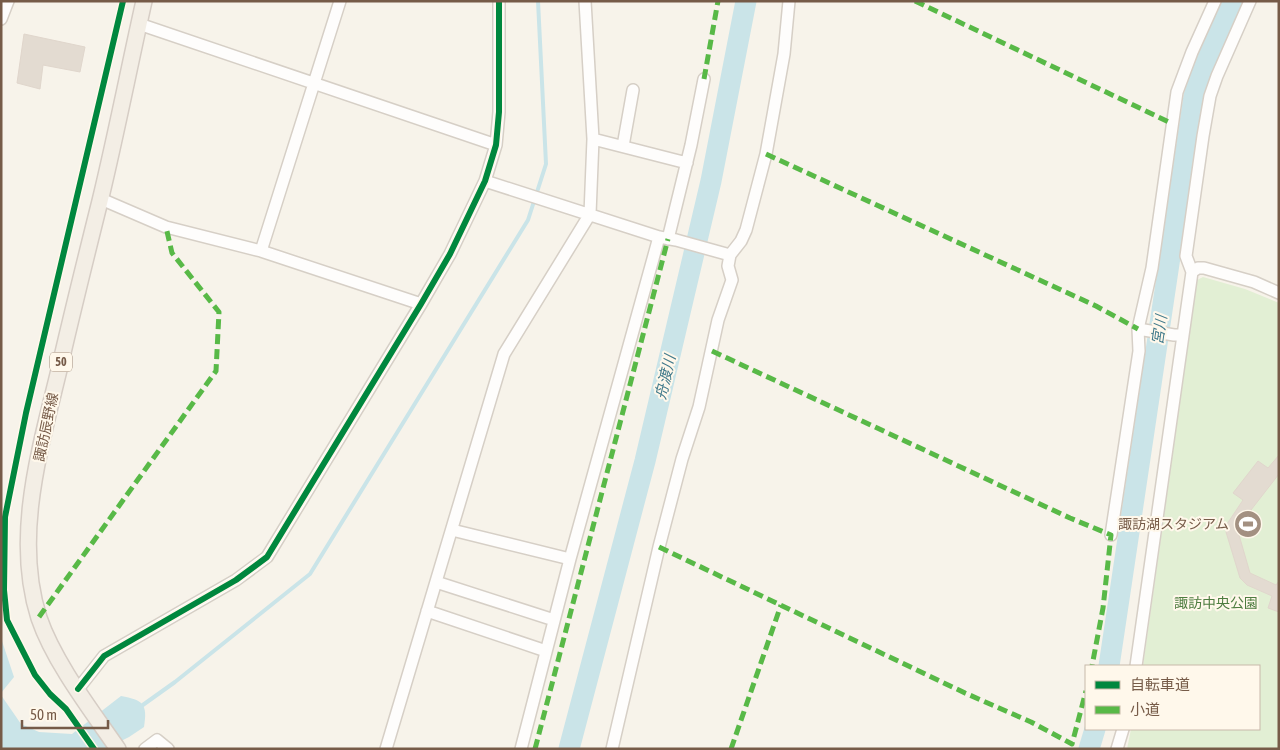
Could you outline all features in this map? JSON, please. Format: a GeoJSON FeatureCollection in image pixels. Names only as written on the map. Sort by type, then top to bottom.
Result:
{"type":"FeatureCollection","features":[{"type":"Feature","properties":{"kind":"main road","name":"諏訪辰野線"},"geometry":{"type":"LineString","coordinates":[[118,749],[53,650],[39,617],[30,577],[28,536],[34,486],[52,398],[101,199],[144,1]]}},
{"type":"Feature","properties":{"kind":"street"},"geometry":{"type":"LineString","coordinates":[[1,19],[8,1]]}},
{"type":"Feature","properties":{"kind":"street"},"geometry":{"type":"LineString","coordinates":[[261,251],[316,82],[340,1]]}},
{"type":"Feature","properties":{"kind":"street"},"geometry":{"type":"LineString","coordinates":[[78,689],[104,656],[236,580],[267,557],[450,254],[485,181],[496,145],[499,112],[499,1]]}},
{"type":"Feature","properties":{"kind":"street"},"geometry":{"type":"LineString","coordinates":[[386,749],[504,354],[590,214],[593,139],[585,1]]}},
{"type":"Feature","properties":{"kind":"street"},"geometry":{"type":"LineString","coordinates":[[727,254],[741,241],[746,230],[766,154],[784,54],[789,1]]}},
{"type":"Feature","properties":{"kind":"street"},"geometry":{"type":"LineString","coordinates":[[1111,535],[1177,92],[1192,52],[1215,1]]}},
{"type":"Feature","properties":{"kind":"street"},"geometry":{"type":"LineString","coordinates":[[1136,665],[1179,335],[1192,272],[1186,256],[1208,107],[1217,76],[1250,1]]}},
{"type":"Feature","properties":{"kind":"street"},"geometry":{"type":"LineString","coordinates":[[139,24],[316,82],[496,145]]}},
{"type":"Feature","properties":{"kind":"street"},"geometry":{"type":"LineString","coordinates":[[521,749],[570,559],[668,238],[687,163],[704,79]]}},
{"type":"Feature","properties":{"kind":"street"},"geometry":{"type":"LineString","coordinates":[[623,146],[634,90]]}},
{"type":"Feature","properties":{"kind":"street"},"geometry":{"type":"LineString","coordinates":[[593,139],[687,163]]}},
{"type":"Feature","properties":{"kind":"street"},"geometry":{"type":"LineString","coordinates":[[485,181],[668,238],[727,254]]}},
{"type":"Feature","properties":{"kind":"street"},"geometry":{"type":"LineString","coordinates":[[101,199],[166,227],[261,251],[421,304]]}},
{"type":"Feature","properties":{"kind":"street"},"geometry":{"type":"LineString","coordinates":[[612,749],[659,547],[682,459],[699,408],[718,320],[732,280],[727,254]]}},
{"type":"Feature","properties":{"kind":"street"},"geometry":{"type":"LineString","coordinates":[[1192,272],[1198,268],[1204,268],[1254,282],[1279,293]]}},
{"type":"Feature","properties":{"kind":"street"},"geometry":{"type":"LineString","coordinates":[[1141,330],[1179,335]]}},
{"type":"Feature","properties":{"kind":"street"},"geometry":{"type":"LineString","coordinates":[[452,530],[570,559]]}},
{"type":"Feature","properties":{"kind":"street"},"geometry":{"type":"LineString","coordinates":[[436,582],[554,620]]}},
{"type":"Feature","properties":{"kind":"street"},"geometry":{"type":"LineString","coordinates":[[427,611],[546,651]]}},
{"type":"Feature","properties":{"kind":"street"},"geometry":{"type":"LineString","coordinates":[[1117,749],[1123,730]]}},
{"type":"Feature","properties":{"kind":"street"},"geometry":{"type":"LineString","coordinates":[[146,749],[157,740],[168,749]]}},
{"type":"Feature","properties":{"kind":"green space","name":"諏訪中央公園"},"geometry":{"type":"Polygon","coordinates":[[[1203,277],[1245,289],[1279,303],[1279,749],[1127,749],[1131,730],[1260,730],[1260,665],[1143,665],[1197,280],[1203,277]]]}},
{"type":"Feature","properties":{"kind":"water"},"geometry":{"type":"Polygon","coordinates":[[[1,638],[14,677],[1,693],[1,638]]]}},
{"type":"Feature","properties":{"kind":"water"},"geometry":{"type":"Polygon","coordinates":[[[1,695],[21,724],[39,732],[72,734],[121,696],[134,699],[142,704],[145,713],[144,727],[105,749],[1,749],[1,695]]]}},
{"type":"Feature","properties":{"kind":"building"},"geometry":{"type":"Polygon","coordinates":[[[24,34],[85,47],[80,72],[43,65],[40,89],[17,83],[24,34]]]}},
{"type":"Feature","properties":{"kind":"building"},"geometry":{"type":"Polygon","coordinates":[[[1279,455],[1279,474],[1237,528],[1250,573],[1276,585],[1279,581],[1279,612],[1268,608],[1272,596],[1247,585],[1240,578],[1226,532],[1227,524],[1243,500],[1233,493],[1258,461],[1268,468],[1279,455]]]}},
{"type":"Feature","properties":{"kind":"waterway"},"geometry":{"type":"LineString","coordinates":[[140,707],[175,682],[310,574],[528,220],[546,164],[538,1]]}},
{"type":"Feature","properties":{"kind":"waterway","name":"舟渡川"},"geometry":{"type":"LineString","coordinates":[[569,749],[645,461],[711,181],[746,1]]}},
{"type":"Feature","properties":{"kind":"waterway","name":"宮川"},"geometry":{"type":"LineString","coordinates":[[1109,665],[1194,96],[1204,66],[1233,1]]}},
{"type":"Feature","properties":{"kind":"waterway","name":"宮川"},"geometry":{"type":"LineString","coordinates":[[1089,749],[1095,730]]}},
{"type":"Feature","properties":{"kind":"marked path"},"geometry":{"type":"LineString","coordinates":[[704,79],[718,1]]}},
{"type":"Feature","properties":{"kind":"marked path"},"geometry":{"type":"LineString","coordinates":[[915,1],[1171,123]]}},
{"type":"Feature","properties":{"kind":"marked path"},"geometry":{"type":"LineString","coordinates":[[766,154],[1096,306],[1138,329]]}},
{"type":"Feature","properties":{"kind":"marked path"},"geometry":{"type":"LineString","coordinates":[[39,617],[216,371],[219,312],[172,253],[166,227]]}},
{"type":"Feature","properties":{"kind":"marked path"},"geometry":{"type":"LineString","coordinates":[[535,749],[668,239]]}},
{"type":"Feature","properties":{"kind":"marked path"},"geometry":{"type":"LineString","coordinates":[[712,351],[1070,518],[1111,535],[1103,608],[1092,665]]}},
{"type":"Feature","properties":{"kind":"marked path"},"geometry":{"type":"LineString","coordinates":[[659,547],[965,693],[1031,722],[1072,744],[1085,695]]}},
{"type":"Feature","properties":{"kind":"marked path"},"geometry":{"type":"LineString","coordinates":[[731,749],[781,605]]}},
{"type":"Feature","properties":{"kind":"cycle path"},"geometry":{"type":"LineString","coordinates":[[94,749],[66,709],[50,694],[35,675],[7,620],[4,590],[5,517],[26,413],[123,1]]}},
{"type":"Feature","properties":{"kind":"cycle path"},"geometry":{"type":"LineString","coordinates":[[78,689],[104,656],[236,580],[267,557],[450,254],[485,181],[496,145],[499,112],[499,1]]}},
{"type":"Feature","properties":{"kind":"place","name":"諏訪湖スタジアム"},"geometry":{"type":"Point","coordinates":[1248,524]}}]}
